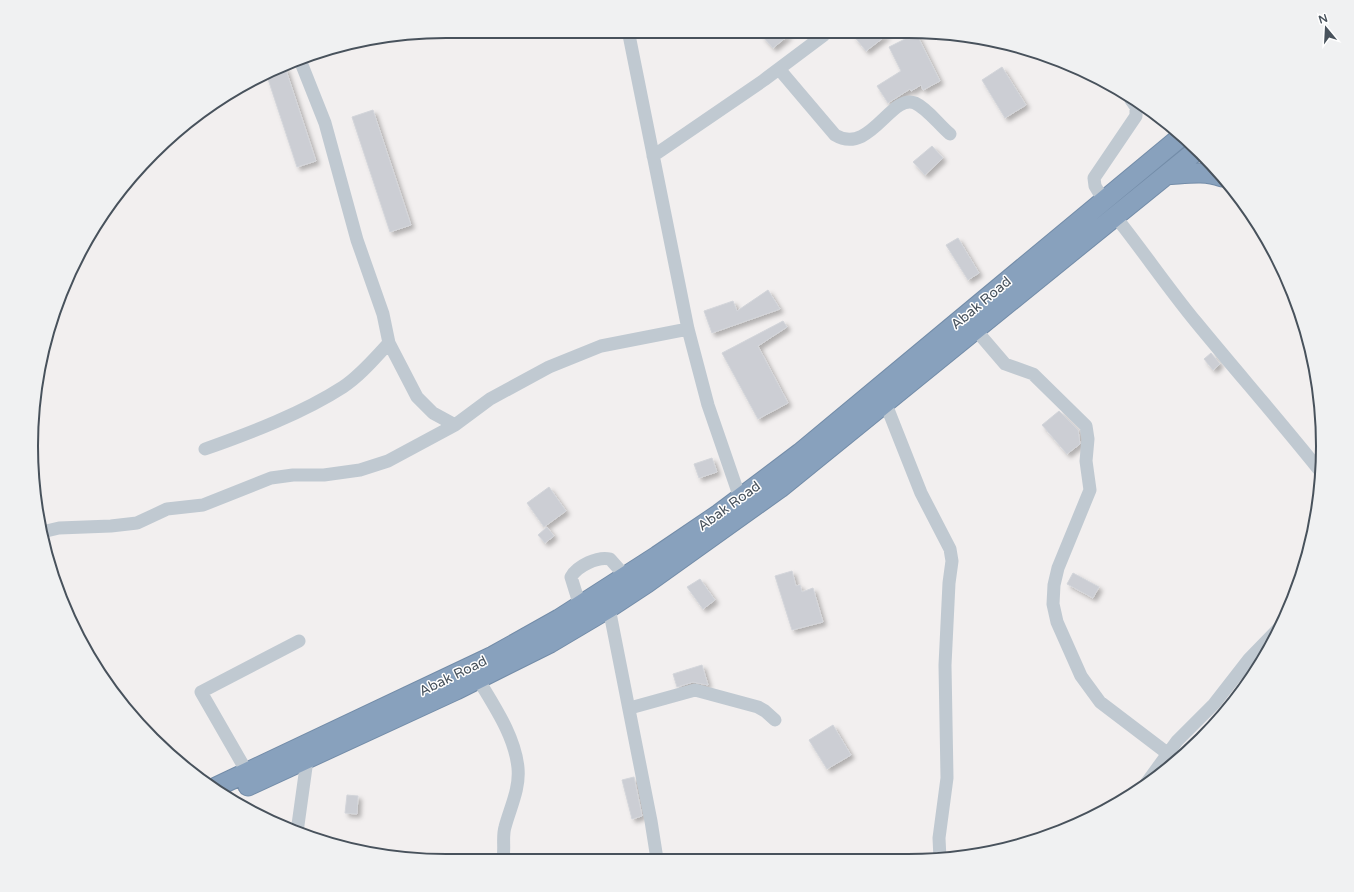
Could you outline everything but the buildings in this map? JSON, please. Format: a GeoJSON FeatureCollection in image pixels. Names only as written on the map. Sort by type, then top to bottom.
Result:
{"type":"FeatureCollection","features":[{"type":"Feature","properties":{"kind":"highway"},"geometry":{"type":"LineString","coordinates":[[1163,151],[1171,134]]}},
{"type":"Feature","properties":{"kind":"highway","name":"Abak Road"},"geometry":{"type":"LineString","coordinates":[[231,792],[250,778],[493,656],[580,606],[626,577],[740,498],[800,453],[1177,139]]}},
{"type":"Feature","properties":{"kind":"highway","name":"Abak Road"},"geometry":{"type":"LineString","coordinates":[[220,786],[307,760],[478,679],[550,643],[609,608],[653,579],[780,488],[1192,154]]}},
{"type":"Feature","properties":{"kind":"highway"},"geometry":{"type":"LineString","coordinates":[[1166,175],[1200,172],[1211,173]]}},
{"type":"Feature","properties":{"kind":"street"},"geometry":{"type":"LineString","coordinates":[[630,38],[688,329],[708,405],[740,498]]}},
{"type":"Feature","properties":{"kind":"street"},"geometry":{"type":"LineString","coordinates":[[653,156],[779,69],[820,38]]}},
{"type":"Feature","properties":{"kind":"street"},"geometry":{"type":"LineString","coordinates":[[302,65],[325,123],[357,240],[383,314],[389,343],[417,397],[433,413],[455,425]]}},
{"type":"Feature","properties":{"kind":"street"},"geometry":{"type":"LineString","coordinates":[[779,69],[835,135],[842,139],[849,140],[861,138],[896,108],[906,103],[914,103],[923,109],[950,134]]}},
{"type":"Feature","properties":{"kind":"street"},"geometry":{"type":"LineString","coordinates":[[1104,200],[1095,186],[1094,178],[1136,116],[1136,108]]}},
{"type":"Feature","properties":{"kind":"street"},"geometry":{"type":"LineString","coordinates":[[1115,216],[1146,255],[1195,322],[1266,404],[1315,465]]}},
{"type":"Feature","properties":{"kind":"street"},"geometry":{"type":"LineString","coordinates":[[47,531],[59,528],[111,526],[137,523],[167,510],[203,506],[271,478],[293,475],[324,475],[360,470],[388,462],[455,425],[490,399],[549,367],[601,346],[688,329]]}},
{"type":"Feature","properties":{"kind":"street"},"geometry":{"type":"LineString","coordinates":[[975,329],[1005,364],[1033,374],[1086,426],[1088,439],[1086,461],[1090,490],[1058,568],[1054,585],[1053,604],[1056,616],[1081,676],[1100,702],[1167,753]]}},
{"type":"Feature","properties":{"kind":"street"},"geometry":{"type":"LineString","coordinates":[[205,449],[244,435],[343,387],[372,362],[389,343]]}},
{"type":"Feature","properties":{"kind":"street"},"geometry":{"type":"LineString","coordinates":[[885,402],[921,493],[950,549],[952,561],[949,583],[945,665],[947,778],[939,838],[940,853]]}},
{"type":"Feature","properties":{"kind":"street"},"geometry":{"type":"LineString","coordinates":[[580,606],[572,577],[584,566],[600,559],[610,559],[626,577]]}},
{"type":"Feature","properties":{"kind":"street"},"geometry":{"type":"LineString","coordinates":[[609,608],[630,708],[656,854]]}},
{"type":"Feature","properties":{"kind":"street"},"geometry":{"type":"LineString","coordinates":[[250,778],[201,692],[299,641]]}},
{"type":"Feature","properties":{"kind":"street"},"geometry":{"type":"LineString","coordinates":[[1155,771],[1176,741],[1214,704],[1249,659],[1265,642]]}},
{"type":"Feature","properties":{"kind":"street"},"geometry":{"type":"LineString","coordinates":[[478,679],[502,718],[514,748],[519,768],[516,796],[504,829],[503,854]]}},
{"type":"Feature","properties":{"kind":"street"},"geometry":{"type":"LineString","coordinates":[[630,708],[696,690],[758,707],[775,720]]}},
{"type":"Feature","properties":{"kind":"street"},"geometry":{"type":"LineString","coordinates":[[298,826],[307,760]]}}]}
